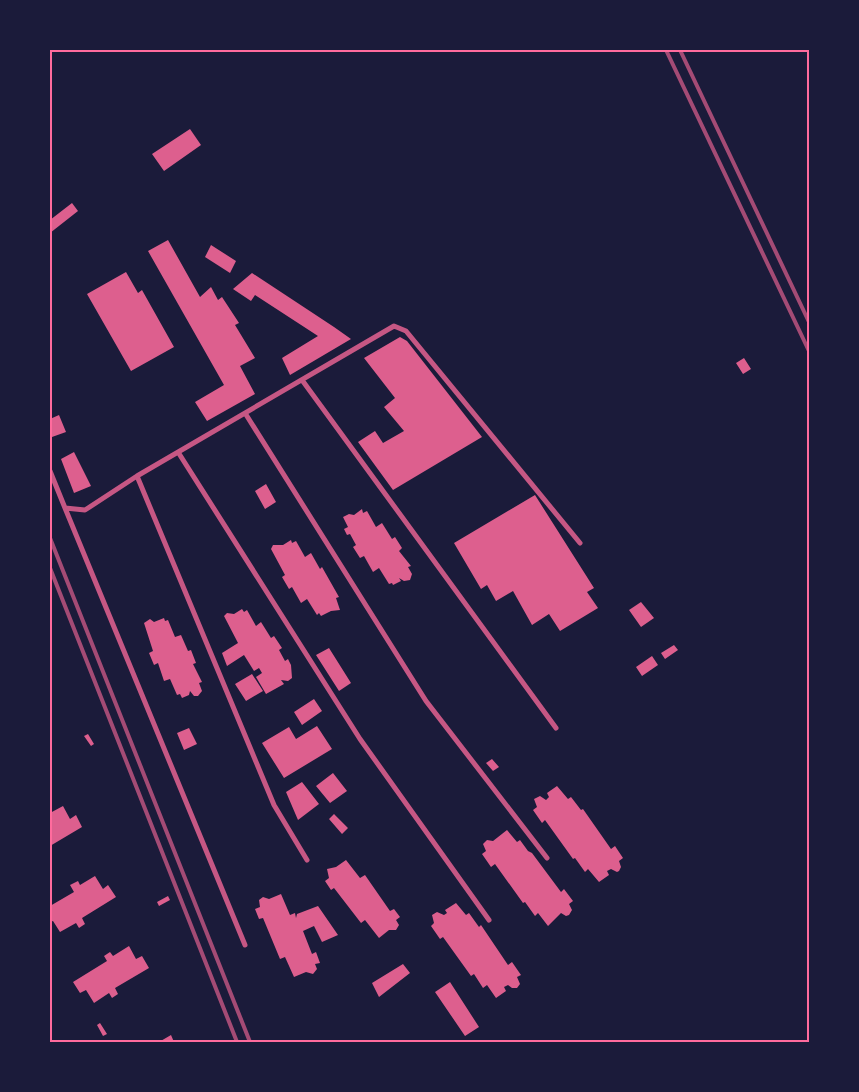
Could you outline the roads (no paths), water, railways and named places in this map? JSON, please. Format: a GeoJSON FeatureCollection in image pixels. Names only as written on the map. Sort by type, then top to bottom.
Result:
{"type":"FeatureCollection","features":[{"type":"Feature","properties":{"kind":"street"},"geometry":{"type":"LineString","coordinates":[[65,508],[85,510],[137,476],[394,326],[406,330],[580,543]]}},
{"type":"Feature","properties":{"kind":"street"},"geometry":{"type":"LineString","coordinates":[[302,380],[556,728]]}},
{"type":"Feature","properties":{"kind":"street"},"geometry":{"type":"LineString","coordinates":[[245,413],[426,701],[547,858]]}},
{"type":"Feature","properties":{"kind":"street"},"geometry":{"type":"LineString","coordinates":[[178,452],[360,739],[490,920]]}},
{"type":"Feature","properties":{"kind":"street"},"geometry":{"type":"LineString","coordinates":[[50,471],[245,946]]}},
{"type":"Feature","properties":{"kind":"street"},"geometry":{"type":"LineString","coordinates":[[137,476],[274,805],[307,860]]}},
{"type":"Feature","properties":{"kind":"railway"},"geometry":{"type":"LineString","coordinates":[[666,50],[809,351]]}},
{"type":"Feature","properties":{"kind":"railway"},"geometry":{"type":"LineString","coordinates":[[680,50],[809,322]]}},
{"type":"Feature","properties":{"kind":"railway"},"geometry":{"type":"LineString","coordinates":[[50,538],[250,1042]]}},
{"type":"Feature","properties":{"kind":"railway"},"geometry":{"type":"LineString","coordinates":[[50,568],[237,1042]]}}]}
